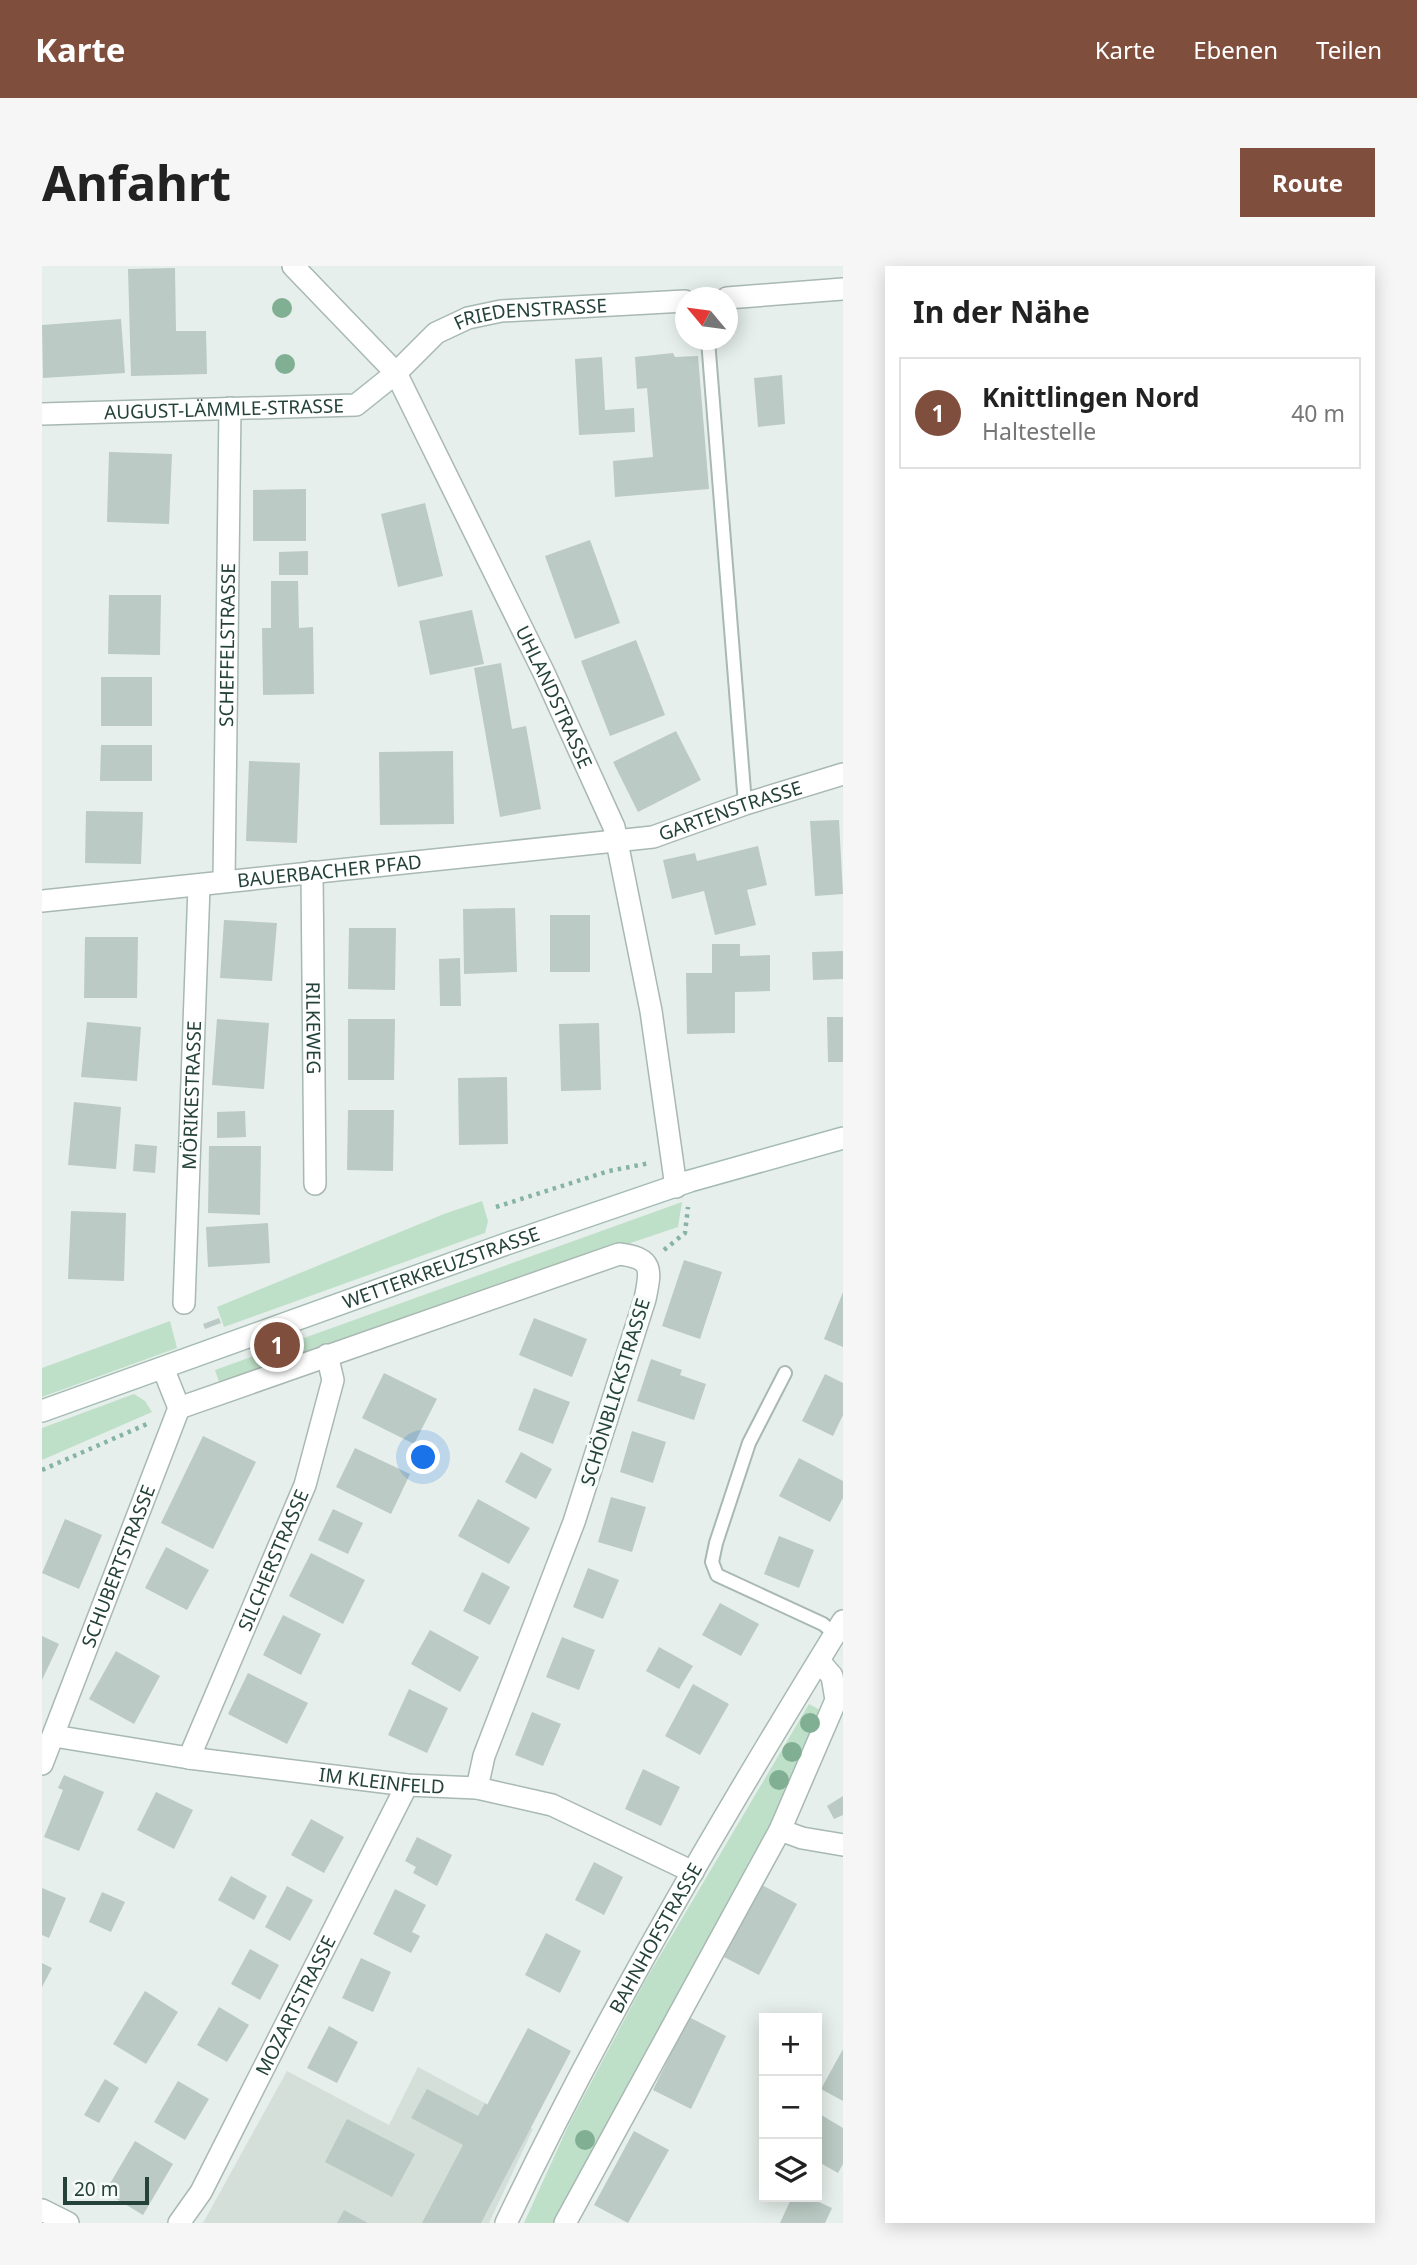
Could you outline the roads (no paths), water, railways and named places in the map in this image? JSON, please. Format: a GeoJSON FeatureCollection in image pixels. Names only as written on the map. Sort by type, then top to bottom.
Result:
{"type":"FeatureCollection","features":[{"type":"Feature","properties":{"kind":"street","name":"UHLANDSTRASSE"},"geometry":{"type":"LineString","coordinates":[[293,266],[396,373],[544,673],[614,827],[651,1011],[672,1163],[682,1194]]}},
{"type":"Feature","properties":{"kind":"street"},"geometry":{"type":"LineString","coordinates":[[738,297],[843,289]]}},
{"type":"Feature","properties":{"kind":"street","name":"FRIEDENSTRASSE"},"geometry":{"type":"LineString","coordinates":[[396,373],[436,333],[468,318],[502,311],[675,301]]}},
{"type":"Feature","properties":{"kind":"street","name":"AUGUST-LÄMMLE-STRASSE"},"geometry":{"type":"LineString","coordinates":[[42,414],[356,405],[396,373]]}},
{"type":"Feature","properties":{"kind":"street","name":"SCHEFFELSTRASSE"},"geometry":{"type":"LineString","coordinates":[[224,881],[230,408]]}},
{"type":"Feature","properties":{"kind":"street","name":"GARTENSTRASSE"},"geometry":{"type":"LineString","coordinates":[[617,843],[653,837],[745,804],[843,774]]}},
{"type":"Feature","properties":{"kind":"street","name":"BAUERBACHER PFAD"},"geometry":{"type":"LineString","coordinates":[[42,901],[617,843]]}},
{"type":"Feature","properties":{"kind":"street","name":"RILKEWEG"},"geometry":{"type":"LineString","coordinates":[[312,872],[315,1184]]}},
{"type":"Feature","properties":{"kind":"street","name":"MÖRIKESTRASSE"},"geometry":{"type":"LineString","coordinates":[[184,1303],[199,886]]}},
{"type":"Feature","properties":{"kind":"street","name":"WETTERKREUZSTRASSE"},"geometry":{"type":"LineString","coordinates":[[42,1411],[509,1243],[682,1194],[843,1138]]}},
{"type":"Feature","properties":{"kind":"street","name":"SCHÖNBLICKSTRASSE"},"geometry":{"type":"LineString","coordinates":[[179,1408],[619,1254],[637,1256],[647,1264],[649,1278],[645,1299],[574,1522],[484,1756],[477,1788]]}},
{"type":"Feature","properties":{"kind":"street","name":"SILCHERSTRASSE"},"geometry":{"type":"LineString","coordinates":[[190,1758],[305,1485],[333,1380],[327,1355]]}},
{"type":"Feature","properties":{"kind":"street"},"geometry":{"type":"LineString","coordinates":[[163,1368],[179,1408]]}},
{"type":"Feature","properties":{"kind":"street","name":"SCHUBERTSTRASSE"},"geometry":{"type":"LineString","coordinates":[[42,1764],[179,1408]]}},
{"type":"Feature","properties":{"kind":"street","name":"BAHNHOFSTRASSE"},"geometry":{"type":"LineString","coordinates":[[565,2223],[780,1830],[836,1700],[831,1671],[839,1627]]}},
{"type":"Feature","properties":{"kind":"street","name":"BAHNHOFSTRASSE"},"geometry":{"type":"LineString","coordinates":[[506,2223],[546,2140],[694,1872],[831,1671]]}},
{"type":"Feature","properties":{"kind":"street","name":"IM KLEINFELD"},"geometry":{"type":"LineString","coordinates":[[54,1735],[190,1758],[407,1785],[477,1788],[552,1805],[694,1872]]}},
{"type":"Feature","properties":{"kind":"street","name":"MOZARTSTRASSE"},"geometry":{"type":"LineString","coordinates":[[179,2223],[201,2192],[407,1785]]}},
{"type":"Feature","properties":{"kind":"street"},"geometry":{"type":"LineString","coordinates":[[780,1830],[802,1838],[843,1845]]}},
{"type":"Feature","properties":{"kind":"street"},"geometry":{"type":"LineString","coordinates":[[42,2210],[68,2223]]}},
{"type":"Feature","properties":{"kind":"lane"},"geometry":{"type":"LineString","coordinates":[[709,350],[745,804]]}},
{"type":"Feature","properties":{"kind":"lane"},"geometry":{"type":"LineString","coordinates":[[785,1373],[749,1443],[712,1562],[717,1575],[823,1624],[839,1627]]}},
{"type":"Feature","properties":{"kind":"place","name":"Knittlingen Nord"},"geometry":{"type":"Point","coordinates":[277,1345]}}]}
